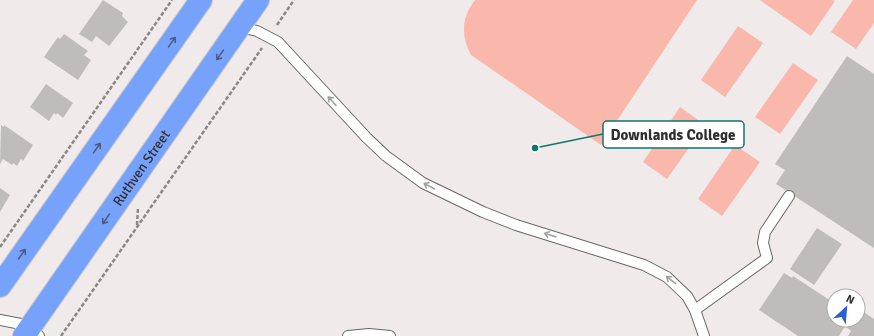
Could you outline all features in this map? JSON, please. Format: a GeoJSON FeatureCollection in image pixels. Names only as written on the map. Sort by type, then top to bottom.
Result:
{"type":"FeatureCollection","features":[{"type":"Feature","properties":{"kind":"highway"},"geometry":{"type":"LineString","coordinates":[[0,286],[201,0]]}},
{"type":"Feature","properties":{"kind":"highway","name":"Ruthven Street"},"geometry":{"type":"LineString","coordinates":[[31,334],[258,0]]}},
{"type":"Feature","properties":{"kind":"lane"},"geometry":{"type":"LineString","coordinates":[[240,27],[257,30],[270,37],[283,48],[366,137],[386,156],[423,183],[458,201],[510,222],[656,270],[677,285],[687,296],[695,310],[704,336]]}},
{"type":"Feature","properties":{"kind":"lane"},"geometry":{"type":"LineString","coordinates":[[695,310],[767,258],[763,243],[765,232],[789,196]]}},
{"type":"Feature","properties":{"kind":"lane"},"geometry":{"type":"LineString","coordinates":[[0,320],[12,321],[31,334]]}},
{"type":"Feature","properties":{"kind":"lane"},"geometry":{"type":"LineString","coordinates":[[348,336],[369,334],[390,336]]}},
{"type":"Feature","properties":{"kind":"path"},"geometry":{"type":"LineString","coordinates":[[0,247],[172,0]]}},
{"type":"Feature","properties":{"kind":"path"},"geometry":{"type":"LineString","coordinates":[[61,336],[270,37],[294,0]]}},
{"type":"Feature","properties":{"kind":"shaded area"},"geometry":{"type":"Polygon","coordinates":[[[475,0],[697,0],[601,145],[471,55],[465,41],[464,27],[467,14],[475,0]]]}},
{"type":"Feature","properties":{"kind":"shaded area"},"geometry":{"type":"Polygon","coordinates":[[[760,0],[833,0],[835,1],[811,36],[760,0]]]}},
{"type":"Feature","properties":{"kind":"shaded area"},"geometry":{"type":"Polygon","coordinates":[[[853,0],[874,0],[874,23],[856,49],[831,32],[853,0]]]}},
{"type":"Feature","properties":{"kind":"shaded area"},"geometry":{"type":"Polygon","coordinates":[[[738,26],[763,43],[725,97],[701,80],[738,26]]]}},
{"type":"Feature","properties":{"kind":"shaded area"},"geometry":{"type":"Polygon","coordinates":[[[793,63],[818,80],[780,134],[755,117],[793,63]]]}},
{"type":"Feature","properties":{"kind":"shaded area"},"geometry":{"type":"Polygon","coordinates":[[[680,107],[705,125],[667,179],[643,162],[680,107]]]}},
{"type":"Feature","properties":{"kind":"shaded area"},"geometry":{"type":"Polygon","coordinates":[[[735,145],[760,162],[722,216],[698,199],[735,145]]]}},
{"type":"Feature","properties":{"kind":"building"},"geometry":{"type":"Polygon","coordinates":[[[103,0],[123,13],[122,16],[128,22],[109,46],[96,36],[92,42],[79,34],[103,0]]]}},
{"type":"Feature","properties":{"kind":"building"},"geometry":{"type":"Polygon","coordinates":[[[64,34],[88,51],[84,55],[91,60],[78,80],[44,57],[58,37],[60,39],[64,34]]]}},
{"type":"Feature","properties":{"kind":"building"},"geometry":{"type":"Polygon","coordinates":[[[847,56],[874,74],[874,248],[776,184],[785,170],[775,164],[847,56]]]}},
{"type":"Feature","properties":{"kind":"building"},"geometry":{"type":"Polygon","coordinates":[[[46,84],[73,103],[63,118],[57,113],[56,115],[54,113],[49,121],[30,107],[46,84]]]}},
{"type":"Feature","properties":{"kind":"building"},"geometry":{"type":"Polygon","coordinates":[[[1,125],[4,127],[4,125],[33,145],[23,161],[21,159],[17,166],[13,163],[12,165],[3,159],[0,164],[1,125]]]}},
{"type":"Feature","properties":{"kind":"building"},"geometry":{"type":"Polygon","coordinates":[[[0,188],[10,195],[0,212],[0,188]]]}},
{"type":"Feature","properties":{"kind":"building"},"geometry":{"type":"Polygon","coordinates":[[[817,228],[842,244],[814,285],[790,269],[817,228]]]}},
{"type":"Feature","properties":{"kind":"building"},"geometry":{"type":"Polygon","coordinates":[[[784,273],[792,278],[793,276],[826,298],[826,328],[844,328],[839,336],[798,336],[759,310],[784,273]]]}},
{"type":"Feature","properties":{"kind":"building"},"geometry":{"type":"Polygon","coordinates":[[[866,314],[874,319],[874,336],[848,336],[851,331],[847,328],[866,328],[866,314]]]}},
{"type":"Feature","properties":{"kind":"place","name":"Downlands College"},"geometry":{"type":"Point","coordinates":[535,148]}}]}
